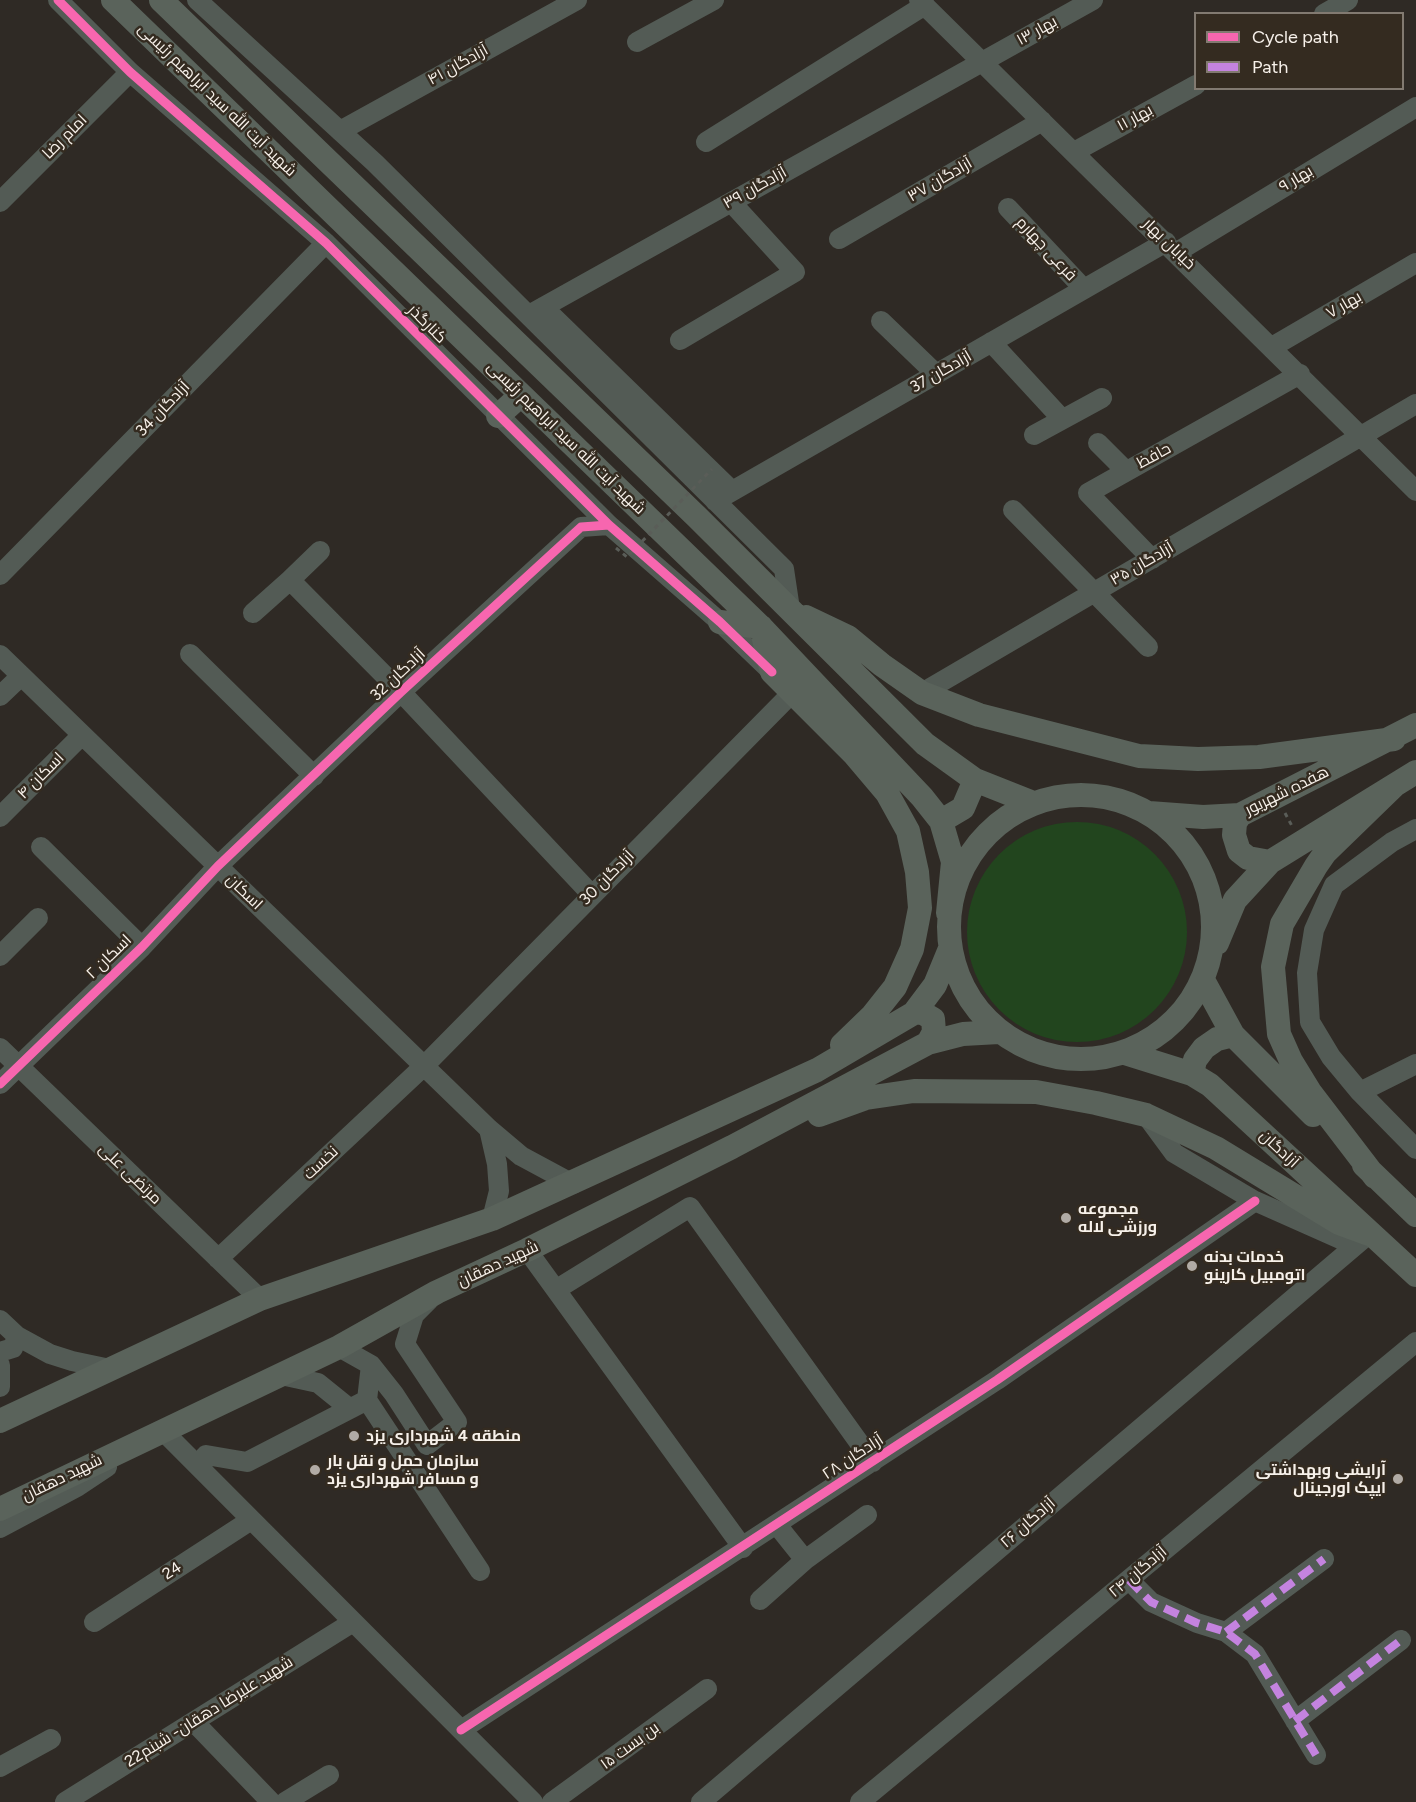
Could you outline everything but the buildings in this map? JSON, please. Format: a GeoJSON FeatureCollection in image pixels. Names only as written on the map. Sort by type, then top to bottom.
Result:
{"type":"FeatureCollection","features":[{"type":"Feature","properties":{"kind":"main road","name":"شهید آیت الله سید ابراهیم رئیسی"},"geometry":{"type":"LineString","coordinates":[[113,0],[761,627],[941,821],[953,862],[948,913]]}},
{"type":"Feature","properties":{"kind":"main road","name":"شهید آیت الله سید ابراهیم رئیسی"},"geometry":{"type":"LineString","coordinates":[[161,0],[790,609],[925,744],[975,780],[1033,803]]}},
{"type":"Feature","properties":{"kind":"main road"},"geometry":{"type":"LineString","coordinates":[[498,416],[521,395]]}},
{"type":"Feature","properties":{"kind":"main road"},"geometry":{"type":"LineString","coordinates":[[790,609],[848,637],[882,665],[922,693],[979,715],[1139,756],[1198,759],[1259,757],[1394,739]]}},
{"type":"Feature","properties":{"kind":"main road"},"geometry":{"type":"LineString","coordinates":[[720,621],[761,627],[772,672],[854,754],[887,793],[908,831],[917,872],[920,908],[912,949],[895,987],[872,1016],[817,1070]]}},
{"type":"Feature","properties":{"kind":"main road","name":"هفده شهریور"},"geometry":{"type":"LineString","coordinates":[[1149,813],[1203,817],[1240,815],[1394,739],[1416,725]]}},
{"type":"Feature","properties":{"kind":"main road"},"geometry":{"type":"LineString","coordinates":[[1211,956],[1214,931],[1210,897],[1199,866],[1179,838],[1149,813],[1112,798],[1072,795],[1033,803],[1001,821],[975,846],[957,877],[948,913],[949,951],[959,982],[976,1010],[999,1032],[1038,1053],[1082,1060],[1125,1053],[1164,1030],[1184,1011],[1203,980],[1235,900],[1270,862],[1416,772]]}},
{"type":"Feature","properties":{"kind":"main road"},"geometry":{"type":"LineString","coordinates":[[941,821],[963,808],[975,780]]}},
{"type":"Feature","properties":{"kind":"main road"},"geometry":{"type":"LineString","coordinates":[[1375,1177],[1310,1092],[1291,1061],[1279,1034],[1274,967],[1282,924],[1325,853],[1394,787]]}},
{"type":"Feature","properties":{"kind":"main road"},"geometry":{"type":"LineString","coordinates":[[1240,815],[1235,823],[1234,835],[1239,851],[1248,858],[1270,862]]}},
{"type":"Feature","properties":{"kind":"main road"},"geometry":{"type":"LineString","coordinates":[[915,1013],[935,985],[949,951]]}},
{"type":"Feature","properties":{"kind":"main road"},"geometry":{"type":"LineString","coordinates":[[1203,980],[1233,1035],[1416,1215]]}},
{"type":"Feature","properties":{"kind":"main road"},"geometry":{"type":"LineString","coordinates":[[0,1421],[260,1299],[492,1219],[573,1184],[817,1070],[915,1013],[921,1012],[933,1019],[934,1032],[928,1043]]}},
{"type":"Feature","properties":{"kind":"main road","name":"شهید دهقان"},"geometry":{"type":"LineString","coordinates":[[0,1509],[339,1347],[437,1292],[527,1250],[732,1147],[928,1043],[963,1034],[999,1032]]}},
{"type":"Feature","properties":{"kind":"main road"},"geometry":{"type":"LineString","coordinates":[[1192,1074],[1195,1060],[1204,1048],[1217,1039],[1233,1035]]}},
{"type":"Feature","properties":{"kind":"main road","name":"آزادگان"},"geometry":{"type":"LineString","coordinates":[[1125,1053],[1192,1074],[1210,1085],[1362,1239],[1416,1275]]}},
{"type":"Feature","properties":{"kind":"main road"},"geometry":{"type":"LineString","coordinates":[[732,1147],[866,1098],[914,1091],[1036,1092],[1146,1115],[1216,1148],[1340,1223],[1362,1239]]}},
{"type":"Feature","properties":{"kind":"street","name":"کنارگذر"},"geometry":{"type":"LineString","coordinates":[[58,0],[130,72],[326,243],[609,525],[720,621],[772,672]]}},
{"type":"Feature","properties":{"kind":"street"},"geometry":{"type":"LineString","coordinates":[[197,0],[732,491]]}},
{"type":"Feature","properties":{"kind":"street","name":"آزادگان ۴۱"},"geometry":{"type":"LineString","coordinates":[[340,131],[577,0]]}},
{"type":"Feature","properties":{"kind":"street"},"geometry":{"type":"LineString","coordinates":[[637,42],[714,0]]}},
{"type":"Feature","properties":{"kind":"street","name":"بهار ۱۳"},"geometry":{"type":"LineString","coordinates":[[982,62],[1093,0]]}},
{"type":"Feature","properties":{"kind":"street"},"geometry":{"type":"LineString","coordinates":[[1327,12],[1348,0]]}},
{"type":"Feature","properties":{"kind":"street"},"geometry":{"type":"LineString","coordinates":[[706,142],[922,3]]}},
{"type":"Feature","properties":{"kind":"street","name":"خیابان بهار"},"geometry":{"type":"LineString","coordinates":[[922,3],[1172,247],[1416,491]]}},
{"type":"Feature","properties":{"kind":"street","name":"آزادگان ۳۹"},"geometry":{"type":"LineString","coordinates":[[536,311],[982,62]]}},
{"type":"Feature","properties":{"kind":"street","name":"امام رضا"},"geometry":{"type":"LineString","coordinates":[[0,202],[130,72]]}},
{"type":"Feature","properties":{"kind":"street","name":"بهار ۱۱"},"geometry":{"type":"LineString","coordinates":[[1074,152],[1194,86]]}},
{"type":"Feature","properties":{"kind":"street","name":"بهار ۹"},"geometry":{"type":"LineString","coordinates":[[1172,247],[1416,107]]}},
{"type":"Feature","properties":{"kind":"street","name":"آزادگان ۳۷"},"geometry":{"type":"LineString","coordinates":[[838,239],[1042,121]]}},
{"type":"Feature","properties":{"kind":"street"},"geometry":{"type":"LineString","coordinates":[[680,340],[795,272],[731,202]]}},
{"type":"Feature","properties":{"kind":"street","name":"فرعی چهارم"},"geometry":{"type":"LineString","coordinates":[[1008,208],[1084,290]]}},
{"type":"Feature","properties":{"kind":"street","name":"آزادگان 34"},"geometry":{"type":"LineString","coordinates":[[0,575],[326,243]]}},
{"type":"Feature","properties":{"kind":"street","name":"آزادگان 37"},"geometry":{"type":"LineString","coordinates":[[715,501],[1084,290],[1172,247]]}},
{"type":"Feature","properties":{"kind":"street","name":"بهار ۷"},"geometry":{"type":"LineString","coordinates":[[1272,346],[1416,263]]}},
{"type":"Feature","properties":{"kind":"street"},"geometry":{"type":"LineString","coordinates":[[536,311],[715,501],[784,569],[790,609]]}},
{"type":"Feature","properties":{"kind":"street"},"geometry":{"type":"LineString","coordinates":[[881,321],[936,374]]}},
{"type":"Feature","properties":{"kind":"street"},"geometry":{"type":"LineString","coordinates":[[992,342],[1062,419]]}},
{"type":"Feature","properties":{"kind":"street","name":"حافظ"},"geometry":{"type":"LineString","coordinates":[[1152,559],[1088,493],[1300,374]]}},
{"type":"Feature","properties":{"kind":"street"},"geometry":{"type":"LineString","coordinates":[[1034,435],[1102,398]]}},
{"type":"Feature","properties":{"kind":"street","name":"آزادگان ۳۵"},"geometry":{"type":"LineString","coordinates":[[922,693],[1416,404]]}},
{"type":"Feature","properties":{"kind":"street"},"geometry":{"type":"LineString","coordinates":[[1098,443],[1126,471]]}},
{"type":"Feature","properties":{"kind":"street"},"geometry":{"type":"LineString","coordinates":[[1013,510],[1148,647]]}},
{"type":"Feature","properties":{"kind":"street","name":"آزادگان 32"},"geometry":{"type":"LineString","coordinates":[[218,866],[401,692],[581,527],[609,525]]}},
{"type":"Feature","properties":{"kind":"street"},"geometry":{"type":"LineString","coordinates":[[253,613],[320,551]]}},
{"type":"Feature","properties":{"kind":"street"},"geometry":{"type":"LineString","coordinates":[[290,580],[401,692],[591,894]]}},
{"type":"Feature","properties":{"kind":"street"},"geometry":{"type":"LineString","coordinates":[[190,654],[314,776]]}},
{"type":"Feature","properties":{"kind":"street","name":"اسکان"},"geometry":{"type":"LineString","coordinates":[[0,655],[489,1129],[521,1156],[573,1184]]}},
{"type":"Feature","properties":{"kind":"street"},"geometry":{"type":"LineString","coordinates":[[0,696],[21,676]]}},
{"type":"Feature","properties":{"kind":"street","name":"آزادگان 30"},"geometry":{"type":"LineString","coordinates":[[424,1066],[591,894],[793,692]]}},
{"type":"Feature","properties":{"kind":"street","name":"اسکان ۴"},"geometry":{"type":"LineString","coordinates":[[0,817],[82,735]]}},
{"type":"Feature","properties":{"kind":"street"},"geometry":{"type":"LineString","coordinates":[[1416,829],[1392,842],[1334,885],[1314,930],[1307,973],[1310,1022],[1331,1057],[1360,1092],[1416,1149]]}},
{"type":"Feature","properties":{"kind":"street"},"geometry":{"type":"LineString","coordinates":[[41,848],[142,947]]}},
{"type":"Feature","properties":{"kind":"street","name":"اسکان ۲"},"geometry":{"type":"LineString","coordinates":[[0,1084],[142,947],[218,866]]}},
{"type":"Feature","properties":{"kind":"street"},"geometry":{"type":"LineString","coordinates":[[0,956],[38,918]]}},
{"type":"Feature","properties":{"kind":"street","name":"مرتضی علی"},"geometry":{"type":"LineString","coordinates":[[0,1048],[260,1299]]}},
{"type":"Feature","properties":{"kind":"street"},"geometry":{"type":"LineString","coordinates":[[1360,1092],[1416,1064]]}},
{"type":"Feature","properties":{"kind":"street","name":"نخست"},"geometry":{"type":"LineString","coordinates":[[218,1259],[424,1066]]}},
{"type":"Feature","properties":{"kind":"street"},"geometry":{"type":"LineString","coordinates":[[1146,1115],[1174,1153],[1255,1201],[1362,1239]]}},
{"type":"Feature","properties":{"kind":"street"},"geometry":{"type":"LineString","coordinates":[[489,1129],[497,1164],[499,1191],[492,1219]]}},
{"type":"Feature","properties":{"kind":"street","name":"۲۸ آزادگان"},"geometry":{"type":"LineString","coordinates":[[461,1730],[997,1380],[1255,1201]]}},
{"type":"Feature","properties":{"kind":"street"},"geometry":{"type":"LineString","coordinates":[[557,1289],[690,1207],[873,1462]]}},
{"type":"Feature","properties":{"kind":"street","name":"۲۶ آزادگان"},"geometry":{"type":"LineString","coordinates":[[701,1802],[1362,1239]]}},
{"type":"Feature","properties":{"kind":"street"},"geometry":{"type":"LineString","coordinates":[[527,1250],[743,1548]]}},
{"type":"Feature","properties":{"kind":"street"},"geometry":{"type":"LineString","coordinates":[[339,1347],[371,1365],[394,1394],[427,1445],[457,1422],[405,1344],[414,1315],[437,1292]]}},
{"type":"Feature","properties":{"kind":"street"},"geometry":{"type":"LineString","coordinates":[[0,1320],[17,1336],[61,1358],[110,1369]]}},
{"type":"Feature","properties":{"kind":"street"},"geometry":{"type":"LineString","coordinates":[[0,1352],[13,1348],[17,1336]]}},
{"type":"Feature","properties":{"kind":"street","name":"۲۴ آزادگان"},"geometry":{"type":"LineString","coordinates":[[860,1802],[1416,1342]]}},
{"type":"Feature","properties":{"kind":"street"},"geometry":{"type":"LineString","coordinates":[[0,1365],[0,1387]]}},
{"type":"Feature","properties":{"kind":"street"},"geometry":{"type":"LineString","coordinates":[[371,1365],[367,1400],[480,1571]]}},
{"type":"Feature","properties":{"kind":"street"},"geometry":{"type":"LineString","coordinates":[[281,1375],[318,1383],[349,1408]]}},
{"type":"Feature","properties":{"kind":"street"},"geometry":{"type":"LineString","coordinates":[[206,1455],[247,1462],[367,1400]]}},
{"type":"Feature","properties":{"kind":"street"},"geometry":{"type":"LineString","coordinates":[[0,1528],[77,1487],[162,1430],[533,1802]]}},
{"type":"Feature","properties":{"kind":"street"},"geometry":{"type":"LineString","coordinates":[[760,1600],[806,1560],[867,1515]]}},
{"type":"Feature","properties":{"kind":"street","name":"24"},"geometry":{"type":"LineString","coordinates":[[94,1622],[251,1520]]}},
{"type":"Feature","properties":{"kind":"street"},"geometry":{"type":"LineString","coordinates":[[777,1525],[806,1560]]}},
{"type":"Feature","properties":{"kind":"street"},"geometry":{"type":"LineString","coordinates":[[1226,1632],[1324,1559]]}},
{"type":"Feature","properties":{"kind":"street"},"geometry":{"type":"LineString","coordinates":[[1129,1580],[1151,1602],[1197,1623],[1226,1632],[1255,1654],[1316,1755]]}},
{"type":"Feature","properties":{"kind":"street","name":"شهید علیرضا دهقان- شبنم22"},"geometry":{"type":"LineString","coordinates":[[70,1801],[353,1622]]}},
{"type":"Feature","properties":{"kind":"street"},"geometry":{"type":"LineString","coordinates":[[1295,1721],[1401,1640]]}},
{"type":"Feature","properties":{"kind":"street","name":"بن بست ۱۵"},"geometry":{"type":"LineString","coordinates":[[552,1802],[707,1689]]}},
{"type":"Feature","properties":{"kind":"street"},"geometry":{"type":"LineString","coordinates":[[194,1722],[271,1802]]}},
{"type":"Feature","properties":{"kind":"street"},"geometry":{"type":"LineString","coordinates":[[0,1767],[51,1739]]}},
{"type":"Feature","properties":{"kind":"street"},"geometry":{"type":"LineString","coordinates":[[285,1802],[329,1775]]}},
{"type":"Feature","properties":{"kind":"path"},"geometry":{"type":"LineString","coordinates":[[616,548],[627,557],[712,469]]}},
{"type":"Feature","properties":{"kind":"green space"},"geometry":{"type":"Polygon","coordinates":[[[1066,822],[1088,822],[1119,830],[1138,840],[1155,854],[1169,871],[1179,890],[1187,921],[1187,943],[1179,974],[1169,993],[1155,1010],[1138,1024],[1119,1034],[1088,1042],[1066,1042],[1025,1029],[1007,1017],[992,1002],[975,974],[967,943],[967,921],[980,880],[992,862],[1007,847],[1035,830],[1066,822]]]}},
{"type":"Feature","properties":{"kind":"marked path"},"geometry":{"type":"LineString","coordinates":[[1226,1632],[1324,1559]]}},
{"type":"Feature","properties":{"kind":"marked path"},"geometry":{"type":"LineString","coordinates":[[1129,1580],[1151,1602],[1197,1623],[1226,1632],[1255,1654],[1316,1755]]}},
{"type":"Feature","properties":{"kind":"marked path"},"geometry":{"type":"LineString","coordinates":[[1295,1721],[1401,1640]]}},
{"type":"Feature","properties":{"kind":"cycle path"},"geometry":{"type":"LineString","coordinates":[[58,0],[130,72],[326,243],[609,525],[720,622],[772,672]]}},
{"type":"Feature","properties":{"kind":"cycle path"},"geometry":{"type":"LineString","coordinates":[[0,1084],[142,947],[218,866],[401,692],[581,527],[609,525]]}},
{"type":"Feature","properties":{"kind":"cycle path"},"geometry":{"type":"LineString","coordinates":[[461,1730],[997,1380],[1255,1201]]}},
{"type":"Feature","properties":{"kind":"place","name":"مجموعه ورزشی لاله"},"geometry":{"type":"Point","coordinates":[1066,1218]}},
{"type":"Feature","properties":{"kind":"place","name":"خدمات بدنه اتومبیل کارینو"},"geometry":{"type":"Point","coordinates":[1192,1266]}},
{"type":"Feature","properties":{"kind":"place","name":"منطقه 4 شهرداری یزد"},"geometry":{"type":"Point","coordinates":[354,1436]}},
{"type":"Feature","properties":{"kind":"place","name":"سازمان حمل و نقل بار و مسافر شهرداری یزد"},"geometry":{"type":"Point","coordinates":[315,1470]}},
{"type":"Feature","properties":{"kind":"place","name":"آرایشی وبهداشتی ایپک اورجینال"},"geometry":{"type":"Point","coordinates":[1398,1479]}}]}
